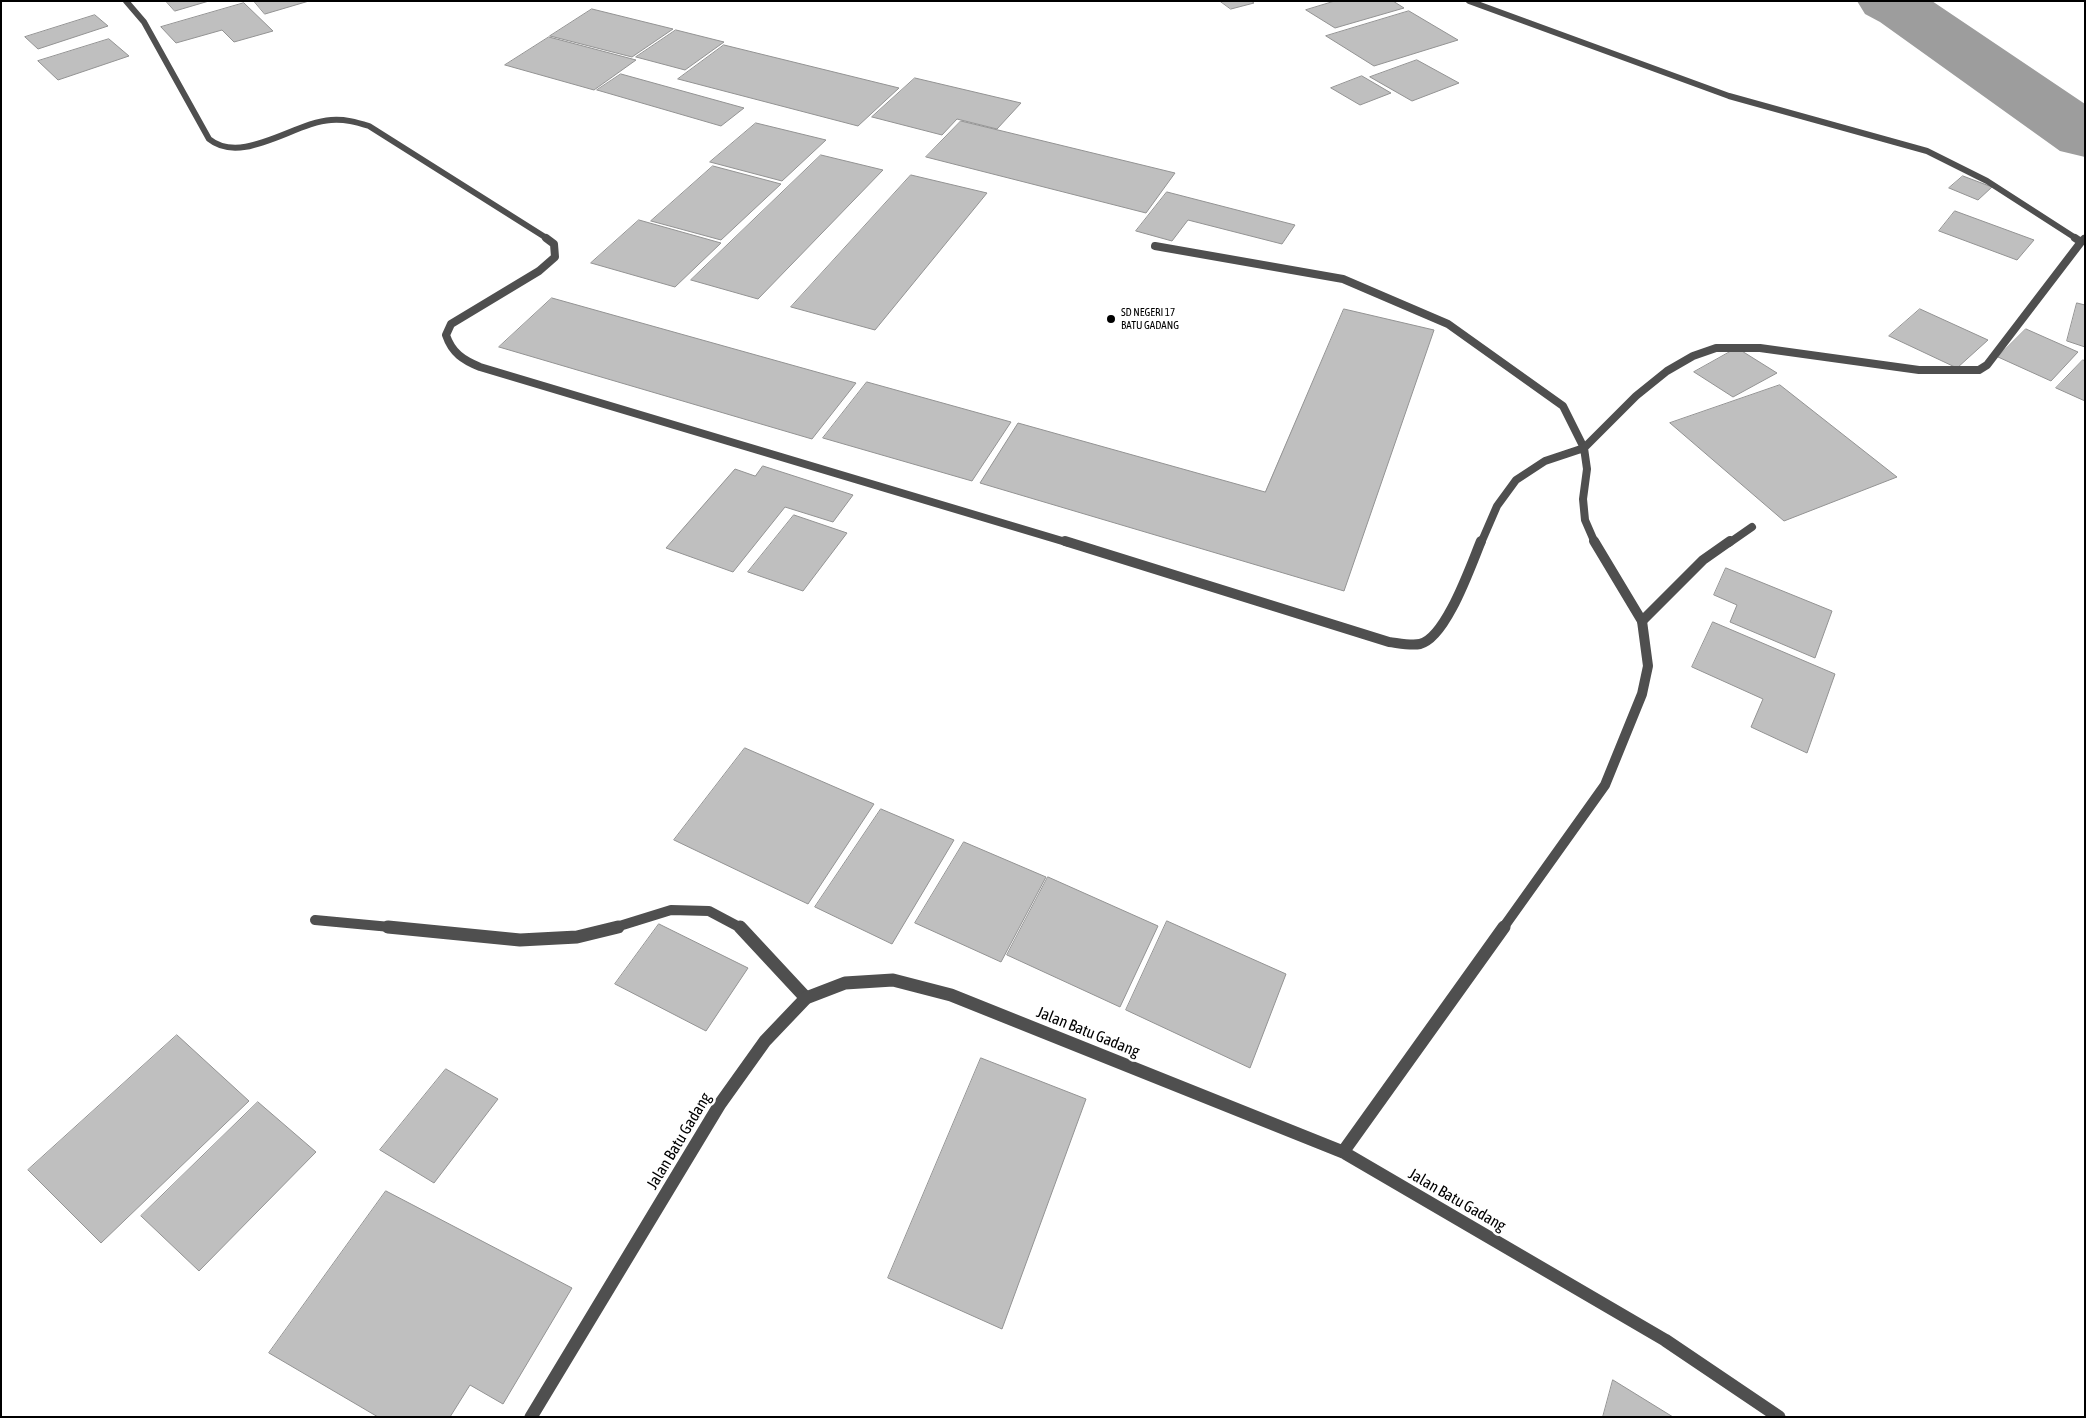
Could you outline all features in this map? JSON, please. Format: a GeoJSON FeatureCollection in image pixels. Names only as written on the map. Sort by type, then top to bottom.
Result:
{"type":"FeatureCollection","features":[{"type":"Feature","properties":{"kind":"street"},"geometry":{"type":"LineString","coordinates":[[126,1],[144,22],[209,139],[220,147],[240,148],[322,120],[339,118],[356,120],[377,131],[538,231],[554,244],[555,257],[539,271],[469,311],[451,324],[446,334],[450,349],[462,360],[480,367],[964,510],[1389,642],[1409,645],[1420,644],[1431,639],[1448,618],[1497,506],[1516,480],[1545,461],[1584,448],[1636,396],[1667,371],[1693,356],[1716,348],[1760,348],[1919,370],[1979,370],[1986,365],[2083,240],[1990,182],[1954,162],[1927,151],[1729,96],[1469,1]]}},
{"type":"Feature","properties":{"kind":"street"},"geometry":{"type":"LineString","coordinates":[[1155,246],[1343,279],[1448,324],[1563,406],[1584,448],[1588,469],[1584,499],[1585,520],[1596,545],[1642,621],[1648,666],[1642,694],[1605,784],[1343,1152]]}},
{"type":"Feature","properties":{"kind":"street"},"geometry":{"type":"LineString","coordinates":[[1642,621],[1703,560],[1752,527]]}},
{"type":"Feature","properties":{"kind":"street"},"geometry":{"type":"LineString","coordinates":[[315,920],[520,940],[576,937],[627,926],[671,910],[709,910],[740,927],[806,998]]}},
{"type":"Feature","properties":{"kind":"street","name":"Jalan Batu Gadang"},"geometry":{"type":"LineString","coordinates":[[531,1417],[720,1104],[765,1041],[806,998],[845,983],[893,980],[951,994],[1343,1152],[1665,1340],[1779,1417]]}},
{"type":"Feature","properties":{"kind":"building"},"geometry":{"type":"Polygon","coordinates":[[[166,1],[209,1],[175,11],[166,1]]]}},
{"type":"Feature","properties":{"kind":"building"},"geometry":{"type":"Polygon","coordinates":[[[254,1],[309,1],[265,14],[254,1]]]}},
{"type":"Feature","properties":{"kind":"building"},"geometry":{"type":"Polygon","coordinates":[[[1220,1],[1251,1],[1254,3],[1231,9],[1220,1]]]}},
{"type":"Feature","properties":{"kind":"building"},"geometry":{"type":"Polygon","coordinates":[[[1335,1],[1393,1],[1404,8],[1335,28],[1306,10],[1335,1]]]}},
{"type":"Feature","properties":{"kind":"building"},"geometry":{"type":"Polygon","coordinates":[[[244,3],[273,31],[234,42],[222,30],[176,43],[161,27],[244,3]]]}},
{"type":"Feature","properties":{"kind":"building"},"geometry":{"type":"Polygon","coordinates":[[[592,9],[673,29],[632,57],[550,36],[592,9]]]}},
{"type":"Feature","properties":{"kind":"building"},"geometry":{"type":"Polygon","coordinates":[[[1409,11],[1458,40],[1374,66],[1326,36],[1409,11]]]}},
{"type":"Feature","properties":{"kind":"building"},"geometry":{"type":"Polygon","coordinates":[[[95,15],[108,26],[38,49],[25,37],[95,15]]]}},
{"type":"Feature","properties":{"kind":"building"},"geometry":{"type":"Polygon","coordinates":[[[676,30],[724,42],[685,70],[636,57],[676,30]]]}},
{"type":"Feature","properties":{"kind":"building"},"geometry":{"type":"Polygon","coordinates":[[[549,37],[636,60],[594,90],[505,65],[549,37]]]}},
{"type":"Feature","properties":{"kind":"building"},"geometry":{"type":"Polygon","coordinates":[[[109,39],[129,56],[58,80],[38,61],[109,39]]]}},
{"type":"Feature","properties":{"kind":"building"},"geometry":{"type":"Polygon","coordinates":[[[724,45],[899,88],[858,126],[678,79],[724,45]]]}},
{"type":"Feature","properties":{"kind":"building"},"geometry":{"type":"Polygon","coordinates":[[[1417,60],[1459,83],[1412,101],[1370,77],[1417,60]]]}},
{"type":"Feature","properties":{"kind":"building"},"geometry":{"type":"Polygon","coordinates":[[[621,74],[744,108],[721,126],[597,90],[621,74]]]}},
{"type":"Feature","properties":{"kind":"building"},"geometry":{"type":"Polygon","coordinates":[[[1362,76],[1391,93],[1360,105],[1331,88],[1362,76]]]}},
{"type":"Feature","properties":{"kind":"building"},"geometry":{"type":"Polygon","coordinates":[[[915,78],[1021,103],[997,129],[957,119],[942,135],[872,117],[915,78]]]}},
{"type":"Feature","properties":{"kind":"building"},"geometry":{"type":"Polygon","coordinates":[[[961,121],[1175,173],[1146,213],[926,157],[961,121]]]}},
{"type":"Feature","properties":{"kind":"building"},"geometry":{"type":"Polygon","coordinates":[[[756,123],[826,140],[782,181],[710,162],[756,123]]]}},
{"type":"Feature","properties":{"kind":"building"},"geometry":{"type":"Polygon","coordinates":[[[821,155],[883,170],[758,299],[691,280],[821,155]]]}},
{"type":"Feature","properties":{"kind":"building"},"geometry":{"type":"Polygon","coordinates":[[[713,166],[781,184],[721,240],[651,221],[713,166]]]}},
{"type":"Feature","properties":{"kind":"building"},"geometry":{"type":"Polygon","coordinates":[[[911,175],[987,193],[875,330],[791,307],[911,175]]]}},
{"type":"Feature","properties":{"kind":"building"},"geometry":{"type":"Polygon","coordinates":[[[1963,176],[1992,187],[1978,200],[1949,188],[1963,176]]]}},
{"type":"Feature","properties":{"kind":"building"},"geometry":{"type":"Polygon","coordinates":[[[1167,192],[1295,225],[1282,244],[1188,220],[1172,241],[1136,231],[1167,192]]]}},
{"type":"Feature","properties":{"kind":"building"},"geometry":{"type":"Polygon","coordinates":[[[1955,211],[2034,240],[2017,260],[1939,231],[1955,211]]]}},
{"type":"Feature","properties":{"kind":"building"},"geometry":{"type":"Polygon","coordinates":[[[639,220],[721,243],[675,287],[591,263],[639,220]]]}},
{"type":"Feature","properties":{"kind":"building"},"geometry":{"type":"Polygon","coordinates":[[[552,298],[856,383],[812,439],[499,347],[552,298]]]}},
{"type":"Feature","properties":{"kind":"building"},"geometry":{"type":"Polygon","coordinates":[[[2077,303],[2085,305],[2085,347],[2067,341],[2077,303]]]}},
{"type":"Feature","properties":{"kind":"building"},"geometry":{"type":"Polygon","coordinates":[[[1344,309],[1434,330],[1344,591],[980,483],[1018,423],[1265,492],[1344,309]]]}},
{"type":"Feature","properties":{"kind":"building"},"geometry":{"type":"Polygon","coordinates":[[[1920,309],[1988,340],[1957,368],[1889,336],[1920,309]]]}},
{"type":"Feature","properties":{"kind":"building"},"geometry":{"type":"Polygon","coordinates":[[[2026,329],[2078,352],[2051,381],[1998,357],[2026,329]]]}},
{"type":"Feature","properties":{"kind":"building"},"geometry":{"type":"Polygon","coordinates":[[[1737,348],[1777,373],[1733,397],[1694,372],[1737,348]]]}},
{"type":"Feature","properties":{"kind":"building"},"geometry":{"type":"Polygon","coordinates":[[[2083,360],[2085,361],[2085,401],[2056,388],[2083,360]]]}},
{"type":"Feature","properties":{"kind":"building"},"geometry":{"type":"Polygon","coordinates":[[[867,382],[1011,422],[972,481],[823,438],[867,382]]]}},
{"type":"Feature","properties":{"kind":"building"},"geometry":{"type":"Polygon","coordinates":[[[1780,385],[1897,477],[1784,521],[1670,423],[1780,385]]]}},
{"type":"Feature","properties":{"kind":"building"},"geometry":{"type":"Polygon","coordinates":[[[763,466],[853,495],[833,522],[785,507],[733,572],[666,548],[735,469],[755,476],[763,466]]]}},
{"type":"Feature","properties":{"kind":"building"},"geometry":{"type":"Polygon","coordinates":[[[794,515],[847,533],[803,591],[748,572],[794,515]]]}},
{"type":"Feature","properties":{"kind":"building"},"geometry":{"type":"Polygon","coordinates":[[[1726,568],[1832,611],[1815,658],[1730,622],[1737,605],[1714,595],[1726,568]]]}},
{"type":"Feature","properties":{"kind":"building"},"geometry":{"type":"Polygon","coordinates":[[[1713,622],[1835,674],[1807,753],[1751,727],[1763,699],[1692,667],[1713,622]]]}},
{"type":"Feature","properties":{"kind":"building"},"geometry":{"type":"Polygon","coordinates":[[[745,748],[874,804],[808,904],[674,840],[745,748]]]}},
{"type":"Feature","properties":{"kind":"building"},"geometry":{"type":"Polygon","coordinates":[[[881,809],[954,840],[892,944],[815,907],[881,809]]]}},
{"type":"Feature","properties":{"kind":"building"},"geometry":{"type":"Polygon","coordinates":[[[964,842],[1046,877],[1001,962],[915,923],[964,842]]]}},
{"type":"Feature","properties":{"kind":"building"},"geometry":{"type":"Polygon","coordinates":[[[1048,877],[1158,926],[1120,1007],[1007,955],[1048,877]]]}},
{"type":"Feature","properties":{"kind":"building"},"geometry":{"type":"Polygon","coordinates":[[[1167,921],[1286,974],[1250,1068],[1126,1010],[1167,921]]]}},
{"type":"Feature","properties":{"kind":"building"},"geometry":{"type":"Polygon","coordinates":[[[659,924],[748,968],[706,1031],[615,984],[659,924]]]}},
{"type":"Feature","properties":{"kind":"building"},"geometry":{"type":"Polygon","coordinates":[[[177,1035],[249,1101],[101,1243],[28,1170],[177,1035]]]}},
{"type":"Feature","properties":{"kind":"building"},"geometry":{"type":"Polygon","coordinates":[[[981,1058],[1086,1099],[1002,1329],[888,1278],[981,1058]]]}},
{"type":"Feature","properties":{"kind":"building"},"geometry":{"type":"Polygon","coordinates":[[[446,1069],[498,1099],[434,1183],[380,1150],[446,1069]]]}},
{"type":"Feature","properties":{"kind":"building"},"geometry":{"type":"Polygon","coordinates":[[[258,1102],[316,1152],[199,1271],[141,1216],[258,1102]]]}},
{"type":"Feature","properties":{"kind":"building"},"geometry":{"type":"Polygon","coordinates":[[[386,1191],[572,1288],[503,1404],[470,1385],[450,1417],[378,1417],[269,1353],[386,1191]]]}},
{"type":"Feature","properties":{"kind":"building"},"geometry":{"type":"Polygon","coordinates":[[[1613,1380],[1673,1417],[1603,1417],[1613,1380]]]}},
{"type":"Feature","properties":{"kind":"waterway"},"geometry":{"type":"LineString","coordinates":[[1887,1],[1902,9],[2085,136]]}},
{"type":"Feature","properties":{"kind":"place","name":"SD NEGERI 17 BATU GADANG"},"geometry":{"type":"Point","coordinates":[1111,319]}}]}
